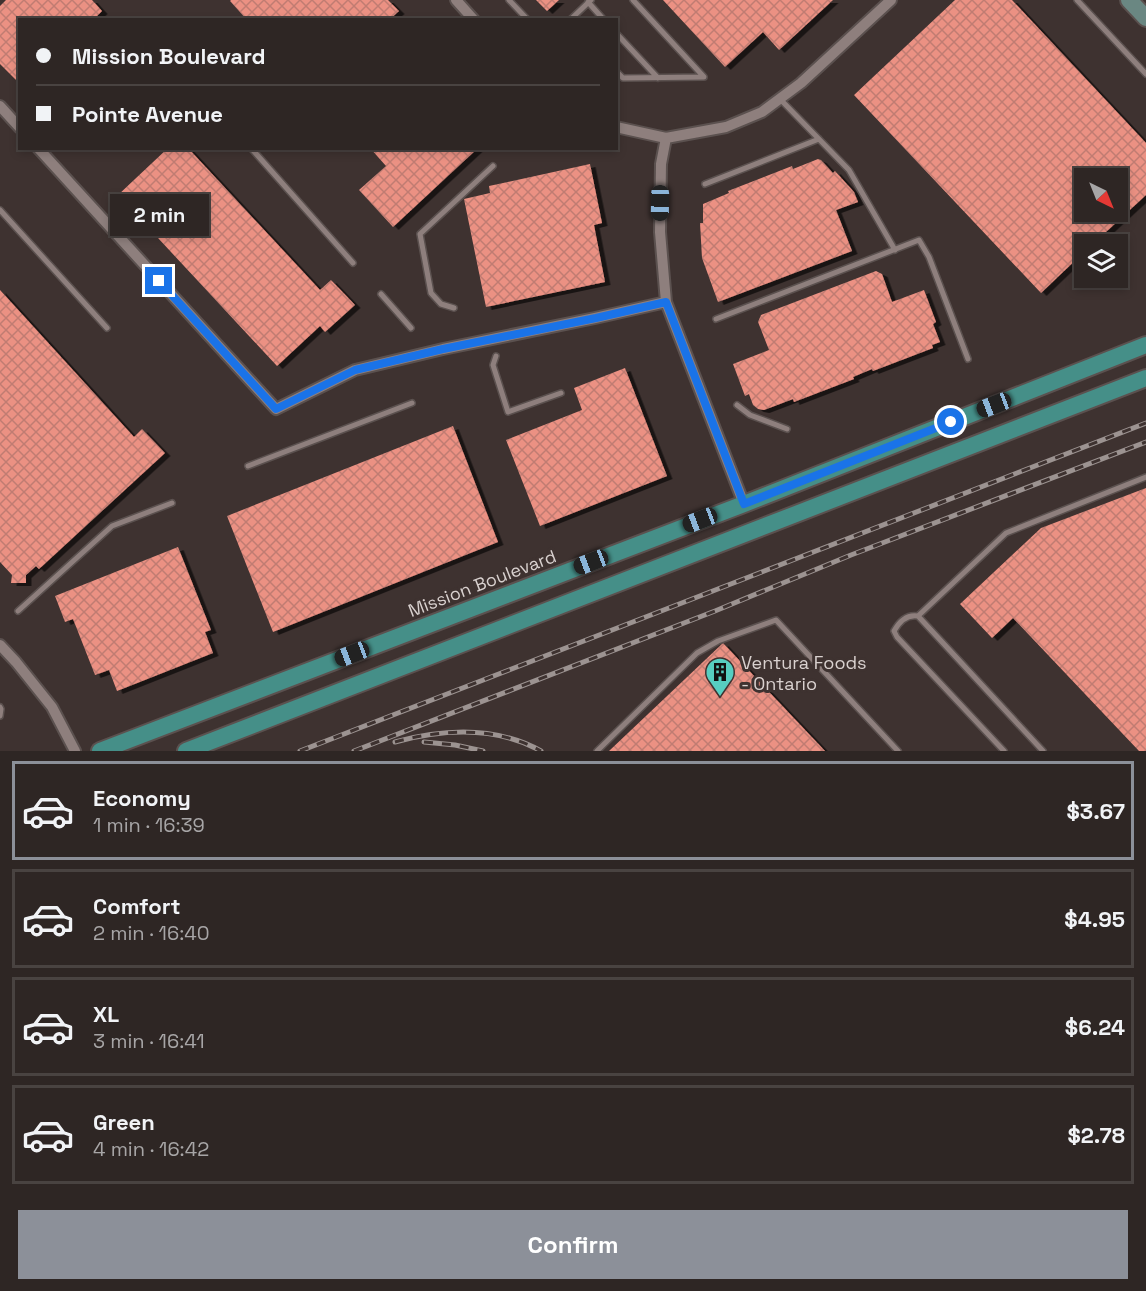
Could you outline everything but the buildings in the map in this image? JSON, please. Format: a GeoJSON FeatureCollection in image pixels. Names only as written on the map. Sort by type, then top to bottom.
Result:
{"type":"FeatureCollection","features":[{"type":"Feature","properties":{"kind":"main road"},"geometry":{"type":"LineString","coordinates":[[1129,0],[1146,18]]}},
{"type":"Feature","properties":{"kind":"main road","name":"Mission Boulevard"},"geometry":{"type":"LineString","coordinates":[[100,751],[744,504],[1146,345]]}},
{"type":"Feature","properties":{"kind":"main road"},"geometry":{"type":"LineString","coordinates":[[186,751],[1146,378]]}},
{"type":"Feature","properties":{"kind":"street"},"geometry":{"type":"LineString","coordinates":[[456,0],[472,18]]}},
{"type":"Feature","properties":{"kind":"street"},"geometry":{"type":"LineString","coordinates":[[618,127],[666,138],[726,128],[762,112],[801,83],[891,0]]}},
{"type":"Feature","properties":{"kind":"street"},"geometry":{"type":"LineString","coordinates":[[0,106],[18,126]]}},
{"type":"Feature","properties":{"kind":"street"},"geometry":{"type":"LineString","coordinates":[[666,138],[661,164],[660,232],[666,302],[744,504]]}},
{"type":"Feature","properties":{"kind":"street"},"geometry":{"type":"LineString","coordinates":[[40,150],[276,409],[355,370],[666,302]]}},
{"type":"Feature","properties":{"kind":"street"},"geometry":{"type":"LineString","coordinates":[[3,653],[52,707],[75,751]]}},
{"type":"Feature","properties":{"kind":"lane"},"geometry":{"type":"LineString","coordinates":[[509,0],[526,18]]}},
{"type":"Feature","properties":{"kind":"lane"},"geometry":{"type":"LineString","coordinates":[[618,73],[623,78],[704,77],[633,0]]}},
{"type":"Feature","properties":{"kind":"lane"},"geometry":{"type":"LineString","coordinates":[[1077,0],[1146,74]]}},
{"type":"Feature","properties":{"kind":"lane"},"geometry":{"type":"LineString","coordinates":[[572,18],[589,1],[602,18]]}},
{"type":"Feature","properties":{"kind":"lane"},"geometry":{"type":"LineString","coordinates":[[618,35],[658,78]]}},
{"type":"Feature","properties":{"kind":"lane"},"geometry":{"type":"LineString","coordinates":[[780,99],[849,170],[895,250]]}},
{"type":"Feature","properties":{"kind":"lane"},"geometry":{"type":"LineString","coordinates":[[705,184],[819,139]]}},
{"type":"Feature","properties":{"kind":"lane"},"geometry":{"type":"LineString","coordinates":[[253,150],[353,263]]}},
{"type":"Feature","properties":{"kind":"lane"},"geometry":{"type":"LineString","coordinates":[[454,308],[441,304],[431,293],[420,234],[493,166]]}},
{"type":"Feature","properties":{"kind":"lane"},"geometry":{"type":"LineString","coordinates":[[0,210],[107,328]]}},
{"type":"Feature","properties":{"kind":"lane"},"geometry":{"type":"LineString","coordinates":[[716,319],[919,240],[929,257],[968,359]]}},
{"type":"Feature","properties":{"kind":"lane"},"geometry":{"type":"LineString","coordinates":[[381,294],[411,328]]}},
{"type":"Feature","properties":{"kind":"lane"},"geometry":{"type":"LineString","coordinates":[[496,357],[493,366],[508,412],[561,393]]}},
{"type":"Feature","properties":{"kind":"lane"},"geometry":{"type":"LineString","coordinates":[[248,466],[411,403]]}},
{"type":"Feature","properties":{"kind":"lane"},"geometry":{"type":"LineString","coordinates":[[737,405],[750,415],[787,429]]}},
{"type":"Feature","properties":{"kind":"lane"},"geometry":{"type":"LineString","coordinates":[[918,616],[1006,533],[1146,477]]}},
{"type":"Feature","properties":{"kind":"lane"},"geometry":{"type":"LineString","coordinates":[[18,611],[112,526],[172,503]]}},
{"type":"Feature","properties":{"kind":"lane"},"geometry":{"type":"LineString","coordinates":[[1004,751],[897,637],[894,631],[897,626],[912,615],[918,616],[1043,751]]}},
{"type":"Feature","properties":{"kind":"lane"},"geometry":{"type":"LineString","coordinates":[[597,751],[697,653],[718,641],[776,620],[898,751]]}},
{"type":"Feature","properties":{"kind":"lane"},"geometry":{"type":"LineString","coordinates":[[0,707],[0,716]]}},
{"type":"Feature","properties":{"kind":"railway"},"geometry":{"type":"LineString","coordinates":[[300,751],[1146,423]]}},
{"type":"Feature","properties":{"kind":"railway"},"geometry":{"type":"LineString","coordinates":[[354,751],[715,611],[851,555],[1146,442]]}},
{"type":"Feature","properties":{"kind":"railway"},"geometry":{"type":"LineString","coordinates":[[395,742],[432,734],[469,732],[506,737],[541,751]]}},
{"type":"Feature","properties":{"kind":"railway"},"geometry":{"type":"LineString","coordinates":[[424,742],[483,751]]}},
{"type":"Feature","properties":{"kind":"place","name":"Ventura Foods - Ontario"},"geometry":{"type":"Point","coordinates":[720,698]}},
{"type":"Feature","properties":{"kind":"route"},"geometry":{"type":"LineString","coordinates":[[159,281],[276,409],[355,370],[666,302],[744,504],[951,422]]}}]}
